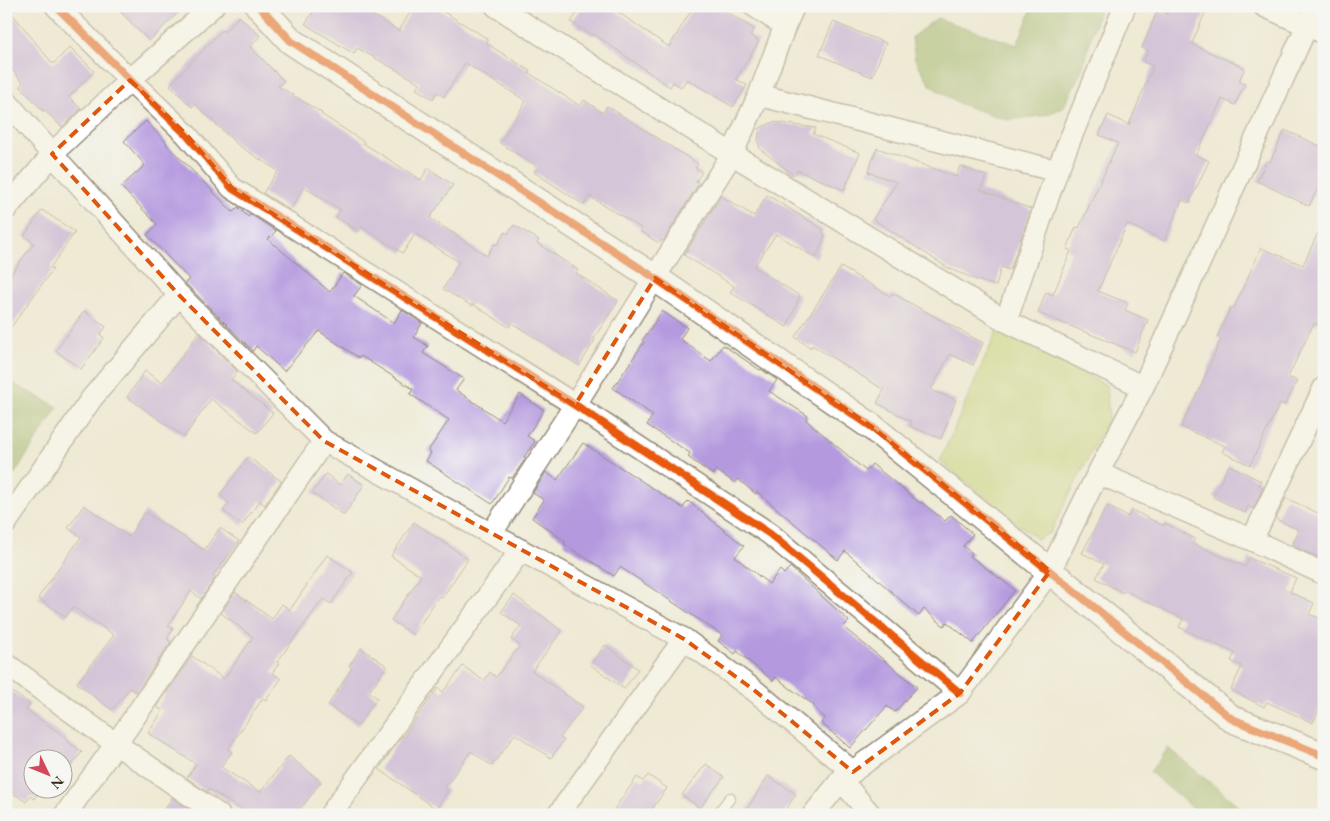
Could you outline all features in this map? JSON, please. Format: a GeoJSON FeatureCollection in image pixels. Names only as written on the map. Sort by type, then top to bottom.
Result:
{"type":"FeatureCollection","features":[{"type":"Feature","properties":{"kind":"street"},"geometry":{"type":"LineString","coordinates":[[56,6],[186,134],[232,188],[575,405],[770,534],[960,693]]}},
{"type":"Feature","properties":{"kind":"street"},"geometry":{"type":"LineString","coordinates":[[6,209],[52,154],[130,80],[213,6]]}},
{"type":"Feature","properties":{"kind":"street"},"geometry":{"type":"LineString","coordinates":[[259,6],[291,42],[655,278],[872,427],[1232,718],[1324,756]]}},
{"type":"Feature","properties":{"kind":"street"},"geometry":{"type":"LineString","coordinates":[[496,6],[732,154],[1006,321],[1142,387]]}},
{"type":"Feature","properties":{"kind":"street"},"geometry":{"type":"LineString","coordinates":[[754,6],[785,26]]}},
{"type":"Feature","properties":{"kind":"street"},"geometry":{"type":"LineString","coordinates":[[490,534],[575,405],[732,154],[759,95],[794,6]]}},
{"type":"Feature","properties":{"kind":"street"},"geometry":{"type":"LineString","coordinates":[[1006,321],[1057,172],[1125,6]]}},
{"type":"Feature","properties":{"kind":"street"},"geometry":{"type":"LineString","coordinates":[[813,815],[847,776],[960,693],[1050,571],[1142,387],[1316,21],[1264,6]]}},
{"type":"Feature","properties":{"kind":"street"},"geometry":{"type":"LineString","coordinates":[[759,95],[1057,172]]}},
{"type":"Feature","properties":{"kind":"street"},"geometry":{"type":"LineString","coordinates":[[6,102],[178,295],[324,440],[490,534],[684,639],[754,690],[847,776],[871,815]]}},
{"type":"Feature","properties":{"kind":"street"},"geometry":{"type":"LineString","coordinates":[[6,523],[92,398],[178,295]]}},
{"type":"Feature","properties":{"kind":"street"},"geometry":{"type":"LineString","coordinates":[[1252,540],[1324,388]]}},
{"type":"Feature","properties":{"kind":"street"},"geometry":{"type":"LineString","coordinates":[[65,815],[116,744],[324,440]]}},
{"type":"Feature","properties":{"kind":"street"},"geometry":{"type":"LineString","coordinates":[[1098,473],[1252,540],[1324,574]]}},
{"type":"Feature","properties":{"kind":"street"},"geometry":{"type":"LineString","coordinates":[[330,815],[521,550]]}},
{"type":"Feature","properties":{"kind":"street"},"geometry":{"type":"LineString","coordinates":[[558,815],[684,639]]}},
{"type":"Feature","properties":{"kind":"street"},"geometry":{"type":"LineString","coordinates":[[6,664],[218,815]]}},
{"type":"Feature","properties":{"kind":"lane"},"geometry":{"type":"LineString","coordinates":[[717,815],[730,798]]}},
{"type":"Feature","properties":{"kind":"highlighted area"},"geometry":{"type":"Polygon","coordinates":[[[130,80],[186,134],[232,188],[575,405],[655,278],[872,427],[1050,571],[960,693],[853,772],[754,690],[684,639],[324,441],[179,295],[52,154],[130,80]]]}},
{"type":"Feature","properties":{"kind":"green space"},"geometry":{"type":"Polygon","coordinates":[[[1033,6],[1100,6],[1082,70],[1063,108],[1042,116],[1007,120],[960,104],[931,86],[915,59],[912,37],[937,18],[1017,45],[1033,6]]]}},
{"type":"Feature","properties":{"kind":"green space"},"geometry":{"type":"Polygon","coordinates":[[[997,331],[1106,385],[1109,417],[1050,533],[1037,539],[940,461],[997,331]]]}},
{"type":"Feature","properties":{"kind":"green space"},"geometry":{"type":"Polygon","coordinates":[[[6,380],[58,407],[6,487],[6,380]]]}},
{"type":"Feature","properties":{"kind":"green space"},"geometry":{"type":"Polygon","coordinates":[[[1168,748],[1250,815],[1201,815],[1150,772],[1168,748]]]}},
{"type":"Feature","properties":{"kind":"building"},"geometry":{"type":"Polygon","coordinates":[[[6,6],[53,64],[70,47],[94,71],[69,97],[81,109],[62,127],[43,111],[20,86],[23,83],[6,62],[6,6]]]}},
{"type":"Feature","properties":{"kind":"building"},"geometry":{"type":"Polygon","coordinates":[[[115,6],[185,6],[149,41],[115,6]]]}},
{"type":"Feature","properties":{"kind":"building"},"geometry":{"type":"Polygon","coordinates":[[[317,6],[357,6],[399,31],[414,6],[434,6],[488,39],[486,43],[580,106],[584,100],[603,113],[607,106],[698,164],[695,168],[702,172],[696,181],[699,183],[663,241],[661,240],[659,243],[640,231],[641,228],[589,196],[584,205],[534,172],[538,167],[500,143],[526,101],[465,63],[444,97],[437,92],[433,99],[416,89],[420,83],[357,48],[354,54],[305,24],[317,6]]]}},
{"type":"Feature","properties":{"kind":"building"},"geometry":{"type":"Polygon","coordinates":[[[582,6],[609,6],[669,47],[694,6],[717,6],[754,29],[750,35],[759,41],[736,79],[747,85],[733,107],[687,79],[681,87],[673,82],[670,87],[594,34],[593,36],[571,22],[582,6]]]}},
{"type":"Feature","properties":{"kind":"building"},"geometry":{"type":"Polygon","coordinates":[[[1170,6],[1208,6],[1192,43],[1245,68],[1239,81],[1245,84],[1235,105],[1222,99],[1196,155],[1209,161],[1189,203],[1182,200],[1164,241],[1127,224],[1098,291],[1128,303],[1125,310],[1148,320],[1135,352],[1038,313],[1046,292],[1053,295],[1071,251],[1067,249],[1076,227],[1079,228],[1118,143],[1099,135],[1108,115],[1129,125],[1153,66],[1143,62],[1148,51],[1142,48],[1158,10],[1167,14],[1170,6]]]}},
{"type":"Feature","properties":{"kind":"building"},"geometry":{"type":"Polygon","coordinates":[[[239,16],[260,36],[250,47],[284,81],[278,86],[322,113],[363,143],[421,180],[428,168],[453,185],[430,218],[487,256],[494,244],[497,245],[505,232],[508,234],[514,225],[539,240],[537,243],[578,270],[576,273],[618,301],[594,338],[595,340],[579,366],[512,323],[509,327],[443,289],[459,262],[415,234],[403,253],[362,227],[359,232],[336,217],[341,210],[304,187],[290,210],[263,193],[278,171],[238,145],[195,104],[192,107],[170,85],[222,30],[224,32],[239,16]]]}},
{"type":"Feature","properties":{"kind":"building"},"geometry":{"type":"Polygon","coordinates":[[[833,22],[886,43],[872,77],[819,55],[833,22]]]}},
{"type":"Feature","properties":{"kind":"building"},"geometry":{"type":"Polygon","coordinates":[[[146,121],[233,212],[238,207],[248,217],[250,214],[276,231],[268,239],[330,292],[343,273],[362,285],[354,296],[394,323],[402,310],[422,323],[414,337],[428,346],[423,353],[464,379],[456,390],[502,421],[520,394],[544,410],[527,436],[535,441],[524,457],[526,458],[512,478],[509,477],[492,504],[426,461],[431,453],[428,451],[449,420],[410,394],[413,389],[361,356],[359,358],[319,331],[284,371],[256,346],[253,351],[185,283],[189,279],[147,235],[157,224],[121,187],[145,165],[124,141],[146,121]]]}},
{"type":"Feature","properties":{"kind":"building"},"geometry":{"type":"Polygon","coordinates":[[[773,122],[816,128],[813,134],[860,153],[844,190],[797,170],[794,175],[760,149],[758,141],[760,128],[773,122]]]}},
{"type":"Feature","properties":{"kind":"building"},"geometry":{"type":"Polygon","coordinates":[[[1285,130],[1324,148],[1324,175],[1309,206],[1257,181],[1267,160],[1270,162],[1285,130]]]}},
{"type":"Feature","properties":{"kind":"building"},"geometry":{"type":"Polygon","coordinates":[[[877,148],[956,177],[960,166],[986,176],[981,190],[1031,209],[1010,270],[1001,267],[996,286],[948,268],[873,219],[897,182],[868,172],[877,148]]]}},
{"type":"Feature","properties":{"kind":"building"},"geometry":{"type":"Polygon","coordinates":[[[767,195],[824,230],[822,233],[825,235],[816,258],[776,234],[754,267],[800,296],[787,327],[730,292],[734,286],[684,255],[721,196],[754,216],[767,195]]]}},
{"type":"Feature","properties":{"kind":"building"},"geometry":{"type":"Polygon","coordinates":[[[42,210],[75,232],[50,268],[53,269],[6,334],[6,281],[34,243],[24,236],[42,210]]]}},
{"type":"Feature","properties":{"kind":"building"},"geometry":{"type":"Polygon","coordinates":[[[1324,220],[1324,312],[1317,325],[1314,323],[1288,377],[1297,381],[1285,405],[1280,403],[1250,465],[1222,452],[1225,446],[1181,427],[1221,339],[1217,337],[1231,307],[1234,308],[1261,248],[1303,265],[1324,220]]]}},
{"type":"Feature","properties":{"kind":"building"},"geometry":{"type":"Polygon","coordinates":[[[841,267],[890,296],[892,293],[983,343],[973,365],[950,354],[931,390],[956,400],[941,439],[910,426],[912,422],[877,403],[884,390],[812,345],[811,348],[795,337],[841,267]]]}},
{"type":"Feature","properties":{"kind":"building"},"geometry":{"type":"Polygon","coordinates":[[[84,311],[106,327],[100,335],[104,338],[81,369],[56,351],[84,311]]]}},
{"type":"Feature","properties":{"kind":"building"},"geometry":{"type":"Polygon","coordinates":[[[662,311],[687,328],[680,339],[711,361],[723,345],[761,369],[777,380],[769,391],[808,416],[806,420],[866,471],[872,464],[945,521],[951,515],[973,534],[963,546],[972,553],[970,556],[1015,590],[973,643],[947,622],[944,626],[924,609],[919,616],[845,551],[838,560],[757,492],[756,494],[738,479],[735,483],[716,470],[713,475],[688,457],[690,453],[647,425],[653,415],[613,388],[662,311]]]}},
{"type":"Feature","properties":{"kind":"building"},"geometry":{"type":"Polygon","coordinates":[[[199,333],[237,371],[231,380],[273,413],[257,433],[211,399],[184,437],[127,397],[145,371],[162,383],[199,333]]]}},
{"type":"Feature","properties":{"kind":"building"},"geometry":{"type":"Polygon","coordinates":[[[583,443],[683,508],[688,501],[744,546],[735,557],[769,584],[780,570],[784,574],[790,567],[849,621],[843,627],[917,687],[895,712],[887,706],[850,748],[821,723],[825,718],[813,707],[814,705],[776,677],[773,681],[737,651],[735,654],[718,641],[722,635],[620,567],[614,576],[564,544],[565,541],[532,518],[544,500],[533,493],[546,472],[557,480],[583,443]]]}},
{"type":"Feature","properties":{"kind":"building"},"geometry":{"type":"Polygon","coordinates":[[[248,457],[281,481],[265,505],[260,501],[242,525],[223,511],[229,503],[220,495],[248,457]]]}},
{"type":"Feature","properties":{"kind":"building"},"geometry":{"type":"Polygon","coordinates":[[[1229,465],[1261,481],[1259,485],[1263,488],[1253,509],[1248,506],[1245,513],[1213,497],[1229,465]]]}},
{"type":"Feature","properties":{"kind":"building"},"geometry":{"type":"Polygon","coordinates":[[[326,474],[340,485],[348,474],[364,485],[344,515],[312,493],[326,474]]]}},
{"type":"Feature","properties":{"kind":"building"},"geometry":{"type":"Polygon","coordinates":[[[1286,498],[1324,516],[1324,560],[1292,545],[1299,530],[1276,519],[1286,498]]]}},
{"type":"Feature","properties":{"kind":"building"},"geometry":{"type":"Polygon","coordinates":[[[84,505],[129,537],[145,512],[204,550],[220,528],[239,541],[213,576],[215,578],[201,599],[191,591],[168,626],[173,629],[167,639],[171,642],[136,692],[130,688],[112,710],[77,683],[114,635],[73,607],[66,617],[38,598],[81,537],[68,528],[84,505]]]}},
{"type":"Feature","properties":{"kind":"building"},"geometry":{"type":"Polygon","coordinates":[[[1107,506],[1128,517],[1132,510],[1164,526],[1165,523],[1195,539],[1192,543],[1245,567],[1249,558],[1296,578],[1290,592],[1314,603],[1309,614],[1324,620],[1324,699],[1313,723],[1267,702],[1264,707],[1231,690],[1242,666],[1231,661],[1235,653],[1179,627],[1183,619],[1124,590],[1123,593],[1096,578],[1104,564],[1082,553],[1107,506]]]}},
{"type":"Feature","properties":{"kind":"building"},"geometry":{"type":"Polygon","coordinates":[[[414,522],[468,559],[442,598],[439,596],[413,635],[391,620],[421,576],[391,556],[414,522]]]}},
{"type":"Feature","properties":{"kind":"building"},"geometry":{"type":"Polygon","coordinates":[[[327,555],[353,572],[331,604],[323,599],[277,662],[279,663],[272,673],[281,679],[266,700],[263,698],[228,749],[232,752],[221,767],[260,792],[289,756],[321,782],[296,815],[249,815],[209,789],[207,792],[187,778],[196,764],[148,733],[163,711],[157,707],[192,656],[224,679],[253,637],[221,613],[235,592],[272,619],[282,604],[290,610],[327,555]]]}},
{"type":"Feature","properties":{"kind":"building"},"geometry":{"type":"Polygon","coordinates":[[[514,595],[562,631],[532,671],[583,707],[560,738],[564,740],[551,758],[515,734],[492,766],[471,751],[444,788],[448,791],[436,809],[379,769],[438,688],[443,692],[463,666],[484,681],[490,672],[496,677],[520,646],[511,639],[521,626],[501,612],[514,595]]]}},
{"type":"Feature","properties":{"kind":"building"},"geometry":{"type":"Polygon","coordinates":[[[605,645],[638,669],[624,689],[591,665],[605,645]]]}},
{"type":"Feature","properties":{"kind":"building"},"geometry":{"type":"Polygon","coordinates":[[[361,648],[387,666],[369,692],[377,698],[358,726],[328,705],[352,668],[349,666],[361,648]]]}},
{"type":"Feature","properties":{"kind":"building"},"geometry":{"type":"Polygon","coordinates":[[[6,688],[30,704],[26,710],[67,738],[66,740],[82,752],[72,765],[72,748],[22,748],[22,798],[29,798],[26,802],[6,788],[6,688]]]}},
{"type":"Feature","properties":{"kind":"building"},"geometry":{"type":"Polygon","coordinates":[[[706,764],[724,777],[700,808],[682,795],[706,764]]]}},
{"type":"Feature","properties":{"kind":"building"},"geometry":{"type":"Polygon","coordinates":[[[648,775],[667,788],[648,815],[610,815],[637,777],[643,781],[648,775]]]}},
{"type":"Feature","properties":{"kind":"building"},"geometry":{"type":"Polygon","coordinates":[[[768,776],[796,794],[782,815],[743,815],[768,776]]]}},
{"type":"Feature","properties":{"kind":"building"},"geometry":{"type":"Polygon","coordinates":[[[172,798],[193,812],[191,815],[161,815],[172,798]]]}},
{"type":"Feature","properties":{"kind":"cycle path"},"geometry":{"type":"LineString","coordinates":[[56,6],[186,134],[232,188],[575,405],[770,534],[960,693]]}},
{"type":"Feature","properties":{"kind":"cycle path"},"geometry":{"type":"LineString","coordinates":[[259,6],[291,41],[655,278],[872,427],[1232,719],[1324,756]]}}]}
